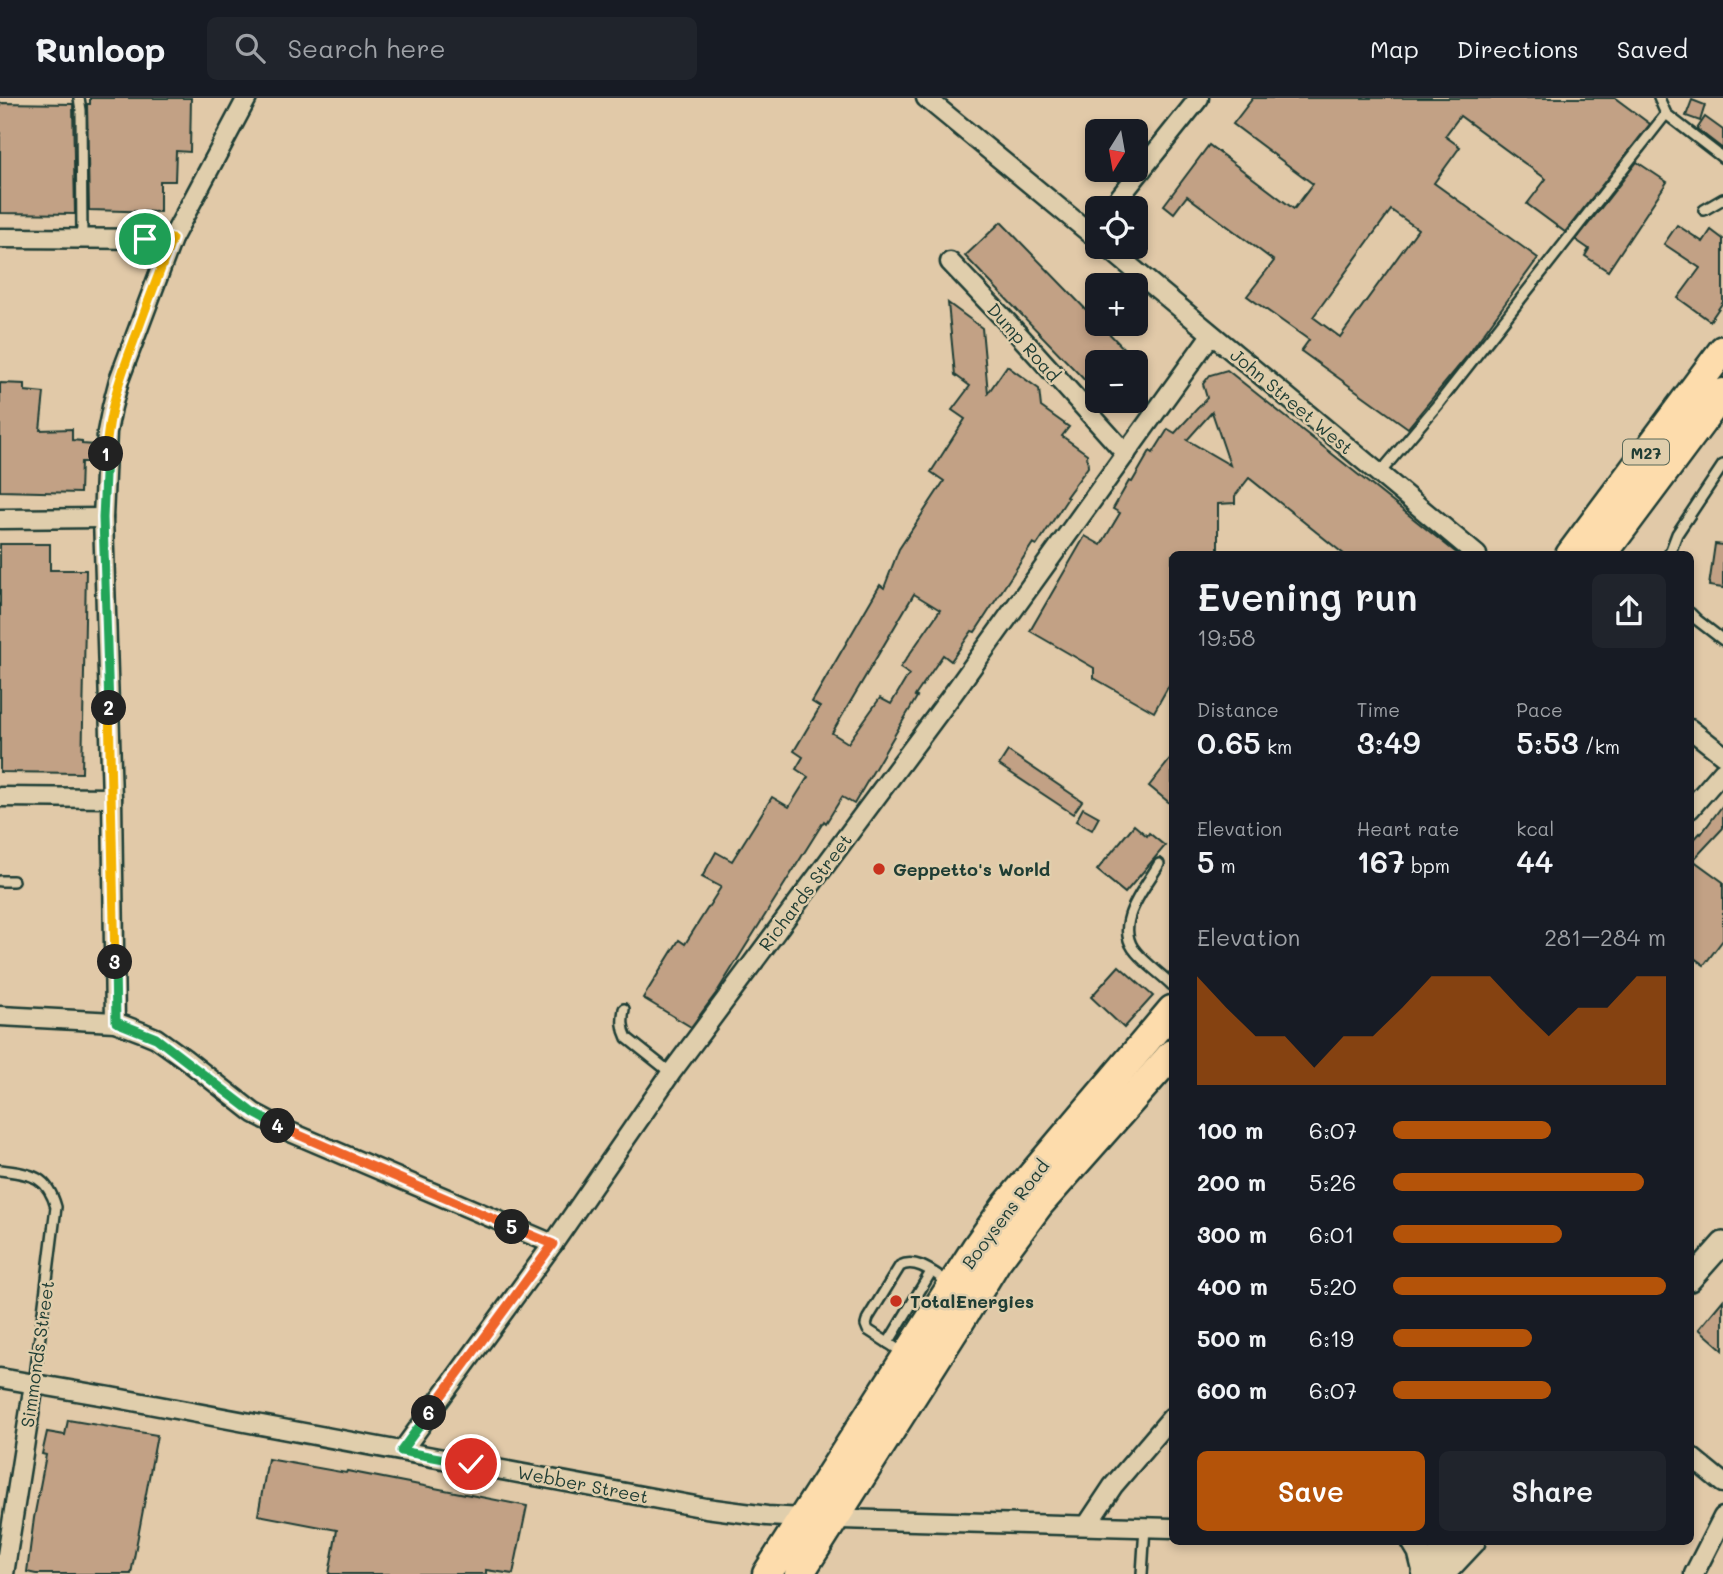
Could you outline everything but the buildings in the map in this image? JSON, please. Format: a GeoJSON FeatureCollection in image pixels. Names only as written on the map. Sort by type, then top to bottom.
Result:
{"type":"FeatureCollection","features":[{"type":"Feature","properties":{"kind":"main road","name":"M27"},"geometry":{"type":"LineString","coordinates":[[1573,551],[1723,350]]}},
{"type":"Feature","properties":{"kind":"main road","name":"M27"},"geometry":{"type":"LineString","coordinates":[[1605,551],[1723,393]]}},
{"type":"Feature","properties":{"kind":"main road","name":"Booysens Road"},"geometry":{"type":"LineString","coordinates":[[767,1574],[803,1518],[898,1350],[942,1279],[976,1248],[1007,1205],[1169,1014]]}},
{"type":"Feature","properties":{"kind":"main road","name":"Booysens Road"},"geometry":{"type":"LineString","coordinates":[[799,1574],[996,1262],[1040,1203],[1169,1057]]}},
{"type":"Feature","properties":{"kind":"street"},"geometry":{"type":"LineString","coordinates":[[116,1022],[103,518],[107,432],[119,380],[172,239],[247,98]]}},
{"type":"Feature","properties":{"kind":"street"},"geometry":{"type":"LineString","coordinates":[[926,98],[1085,225]]}},
{"type":"Feature","properties":{"kind":"street"},"geometry":{"type":"LineString","coordinates":[[1121,196],[1199,98]]}},
{"type":"Feature","properties":{"kind":"street"},"geometry":{"type":"LineString","coordinates":[[0,238],[172,239]]}},
{"type":"Feature","properties":{"kind":"street","name":"John Street West"},"geometry":{"type":"LineString","coordinates":[[1121,259],[1472,551]]}},
{"type":"Feature","properties":{"kind":"street","name":"Dump Road"},"geometry":{"type":"LineString","coordinates":[[950,262],[1126,454]]}},
{"type":"Feature","properties":{"kind":"street","name":"Richards Street"},"geometry":{"type":"LineString","coordinates":[[401,1451],[553,1244],[671,1073],[960,684],[1211,335]]}},
{"type":"Feature","properties":{"kind":"street"},"geometry":{"type":"LineString","coordinates":[[0,519],[103,518]]}},
{"type":"Feature","properties":{"kind":"street"},"geometry":{"type":"LineString","coordinates":[[1694,732],[1723,755]]}},
{"type":"Feature","properties":{"kind":"street"},"geometry":{"type":"LineString","coordinates":[[1694,804],[1723,771]]}},
{"type":"Feature","properties":{"kind":"street"},"geometry":{"type":"LineString","coordinates":[[0,797],[112,798]]}},
{"type":"Feature","properties":{"kind":"street"},"geometry":{"type":"LineString","coordinates":[[0,1016],[116,1022],[156,1038],[254,1113],[288,1131],[553,1244]]}},
{"type":"Feature","properties":{"kind":"street"},"geometry":{"type":"LineString","coordinates":[[1694,1276],[1723,1243]]}},
{"type":"Feature","properties":{"kind":"street","name":"Webber Street"},"geometry":{"type":"LineString","coordinates":[[0,1378],[706,1508],[767,1516],[1169,1528]]}},
{"type":"Feature","properties":{"kind":"street","name":"Simmonds Street"},"geometry":{"type":"LineString","coordinates":[[4,1574],[34,1384]]}},
{"type":"Feature","properties":{"kind":"street"},"geometry":{"type":"LineString","coordinates":[[1087,1525],[1113,1486],[1169,1421]]}},
{"type":"Feature","properties":{"kind":"street"},"geometry":{"type":"LineString","coordinates":[[1694,1459],[1723,1483]]}},
{"type":"Feature","properties":{"kind":"street"},"geometry":{"type":"LineString","coordinates":[[1694,1574],[1723,1517]]}},
{"type":"Feature","properties":{"kind":"street"},"geometry":{"type":"LineString","coordinates":[[1415,1545],[1430,1573]]}},
{"type":"Feature","properties":{"kind":"street"},"geometry":{"type":"LineString","coordinates":[[1430,1573],[1447,1545]]}},
{"type":"Feature","properties":{"kind":"street"},"geometry":{"type":"LineString","coordinates":[[1430,1573],[1470,1545]]}},
{"type":"Feature","properties":{"kind":"lane"},"geometry":{"type":"LineString","coordinates":[[79,98],[82,239]]}},
{"type":"Feature","properties":{"kind":"lane"},"geometry":{"type":"LineString","coordinates":[[1659,98],[1666,114],[1723,158]]}},
{"type":"Feature","properties":{"kind":"lane"},"geometry":{"type":"LineString","coordinates":[[1379,474],[1439,403],[1666,114]]}},
{"type":"Feature","properties":{"kind":"lane"},"geometry":{"type":"LineString","coordinates":[[1704,210],[1723,199]]}},
{"type":"Feature","properties":{"kind":"lane"},"geometry":{"type":"LineString","coordinates":[[1671,551],[1677,534],[1723,466]]}},
{"type":"Feature","properties":{"kind":"lane"},"geometry":{"type":"LineString","coordinates":[[1694,617],[1723,640]]}},
{"type":"Feature","properties":{"kind":"lane"},"geometry":{"type":"LineString","coordinates":[[1159,864],[1132,910],[1127,925],[1128,939],[1136,953],[1169,982]]}},
{"type":"Feature","properties":{"kind":"lane"},"geometry":{"type":"LineString","coordinates":[[0,881],[13,881]]}},
{"type":"Feature","properties":{"kind":"lane"},"geometry":{"type":"LineString","coordinates":[[624,1009],[622,1021],[628,1038],[671,1073]]}},
{"type":"Feature","properties":{"kind":"lane","name":"Simmonds Street"},"geometry":{"type":"LineString","coordinates":[[0,1170],[40,1179],[48,1186],[56,1207],[34,1384]]}},
{"type":"Feature","properties":{"kind":"lane"},"geometry":{"type":"LineString","coordinates":[[898,1350],[868,1331],[866,1325],[900,1266],[908,1262],[916,1263],[942,1279]]}},
{"type":"Feature","properties":{"kind":"lane"},"geometry":{"type":"LineString","coordinates":[[1142,1574],[1145,1527]]}},
{"type":"Feature","properties":{"kind":"place","name":"Geppetto's World"},"geometry":{"type":"Point","coordinates":[879,869]}},
{"type":"Feature","properties":{"kind":"place","name":"TotalEnergies"},"geometry":{"type":"Point","coordinates":[896,1301]}},
{"type":"Feature","properties":{"kind":"route"},"geometry":{"type":"LineString","coordinates":[[145,239],[172,239],[111,407],[107,432],[103,518],[116,1022],[156,1038],[254,1113],[288,1131],[553,1244],[401,1451],[471,1464]]}}]}
